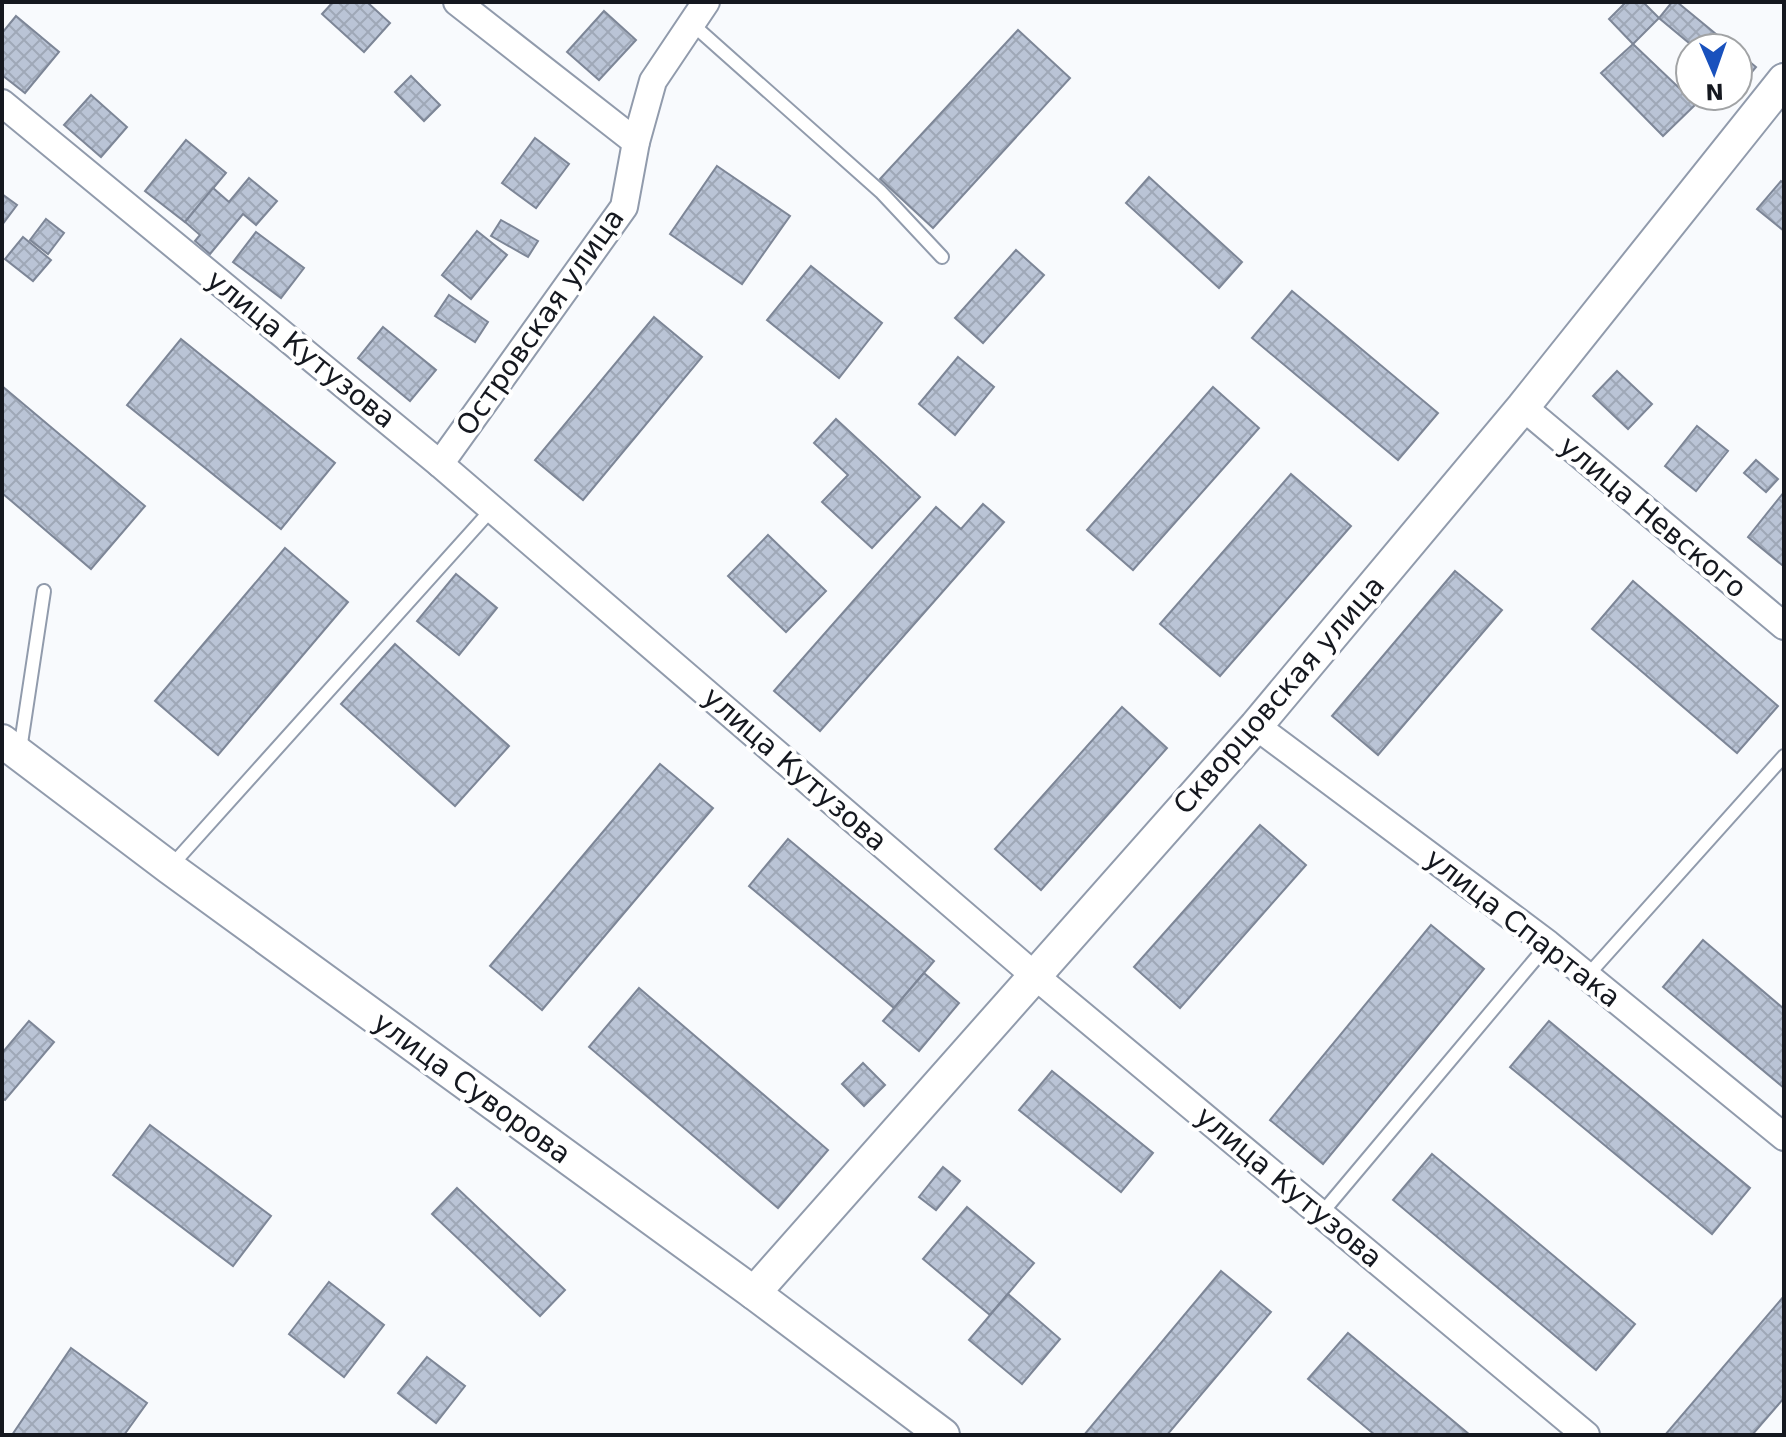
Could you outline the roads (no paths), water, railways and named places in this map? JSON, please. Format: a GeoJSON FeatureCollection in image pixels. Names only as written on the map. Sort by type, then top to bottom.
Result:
{"type":"FeatureCollection","features":[{"type":"Feature","properties":{"kind":"street"},"geometry":{"type":"LineString","coordinates":[[457,2],[636,142]]}},
{"type":"Feature","properties":{"kind":"street","name":"Островская улица"},"geometry":{"type":"LineString","coordinates":[[440,464],[624,207],[636,142],[653,81],[698,13]]}},
{"type":"Feature","properties":{"kind":"street","name":"Скворцовская улица"},"geometry":{"type":"LineString","coordinates":[[754,1293],[1256,726],[1523,407],[1783,84]]}},
{"type":"Feature","properties":{"kind":"street","name":"улица Кутузова"},"geometry":{"type":"LineString","coordinates":[[2,103],[440,464],[1034,975],[1586,1435]]}},
{"type":"Feature","properties":{"kind":"street","name":"улица Невского"},"geometry":{"type":"LineString","coordinates":[[1523,407],[1784,626]]}},
{"type":"Feature","properties":{"kind":"street","name":"улица Спартака"},"geometry":{"type":"LineString","coordinates":[[1256,726],[1548,944],[1784,1137]]}},
{"type":"Feature","properties":{"kind":"street","name":"улица Суворова"},"geometry":{"type":"LineString","coordinates":[[11,747],[170,868],[754,1293],[943,1435]]}},
{"type":"Feature","properties":{"kind":"lane"},"geometry":{"type":"LineString","coordinates":[[698,13],[881,192],[942,257]]}},
{"type":"Feature","properties":{"kind":"lane"},"geometry":{"type":"LineString","coordinates":[[170,868],[492,509]]}},
{"type":"Feature","properties":{"kind":"lane"},"geometry":{"type":"LineString","coordinates":[[11,747],[44,591]]}},
{"type":"Feature","properties":{"kind":"lane"},"geometry":{"type":"LineString","coordinates":[[1587,976],[1784,756]]}},
{"type":"Feature","properties":{"kind":"lane"},"geometry":{"type":"LineString","coordinates":[[1321,1214],[1548,944]]}}]}
